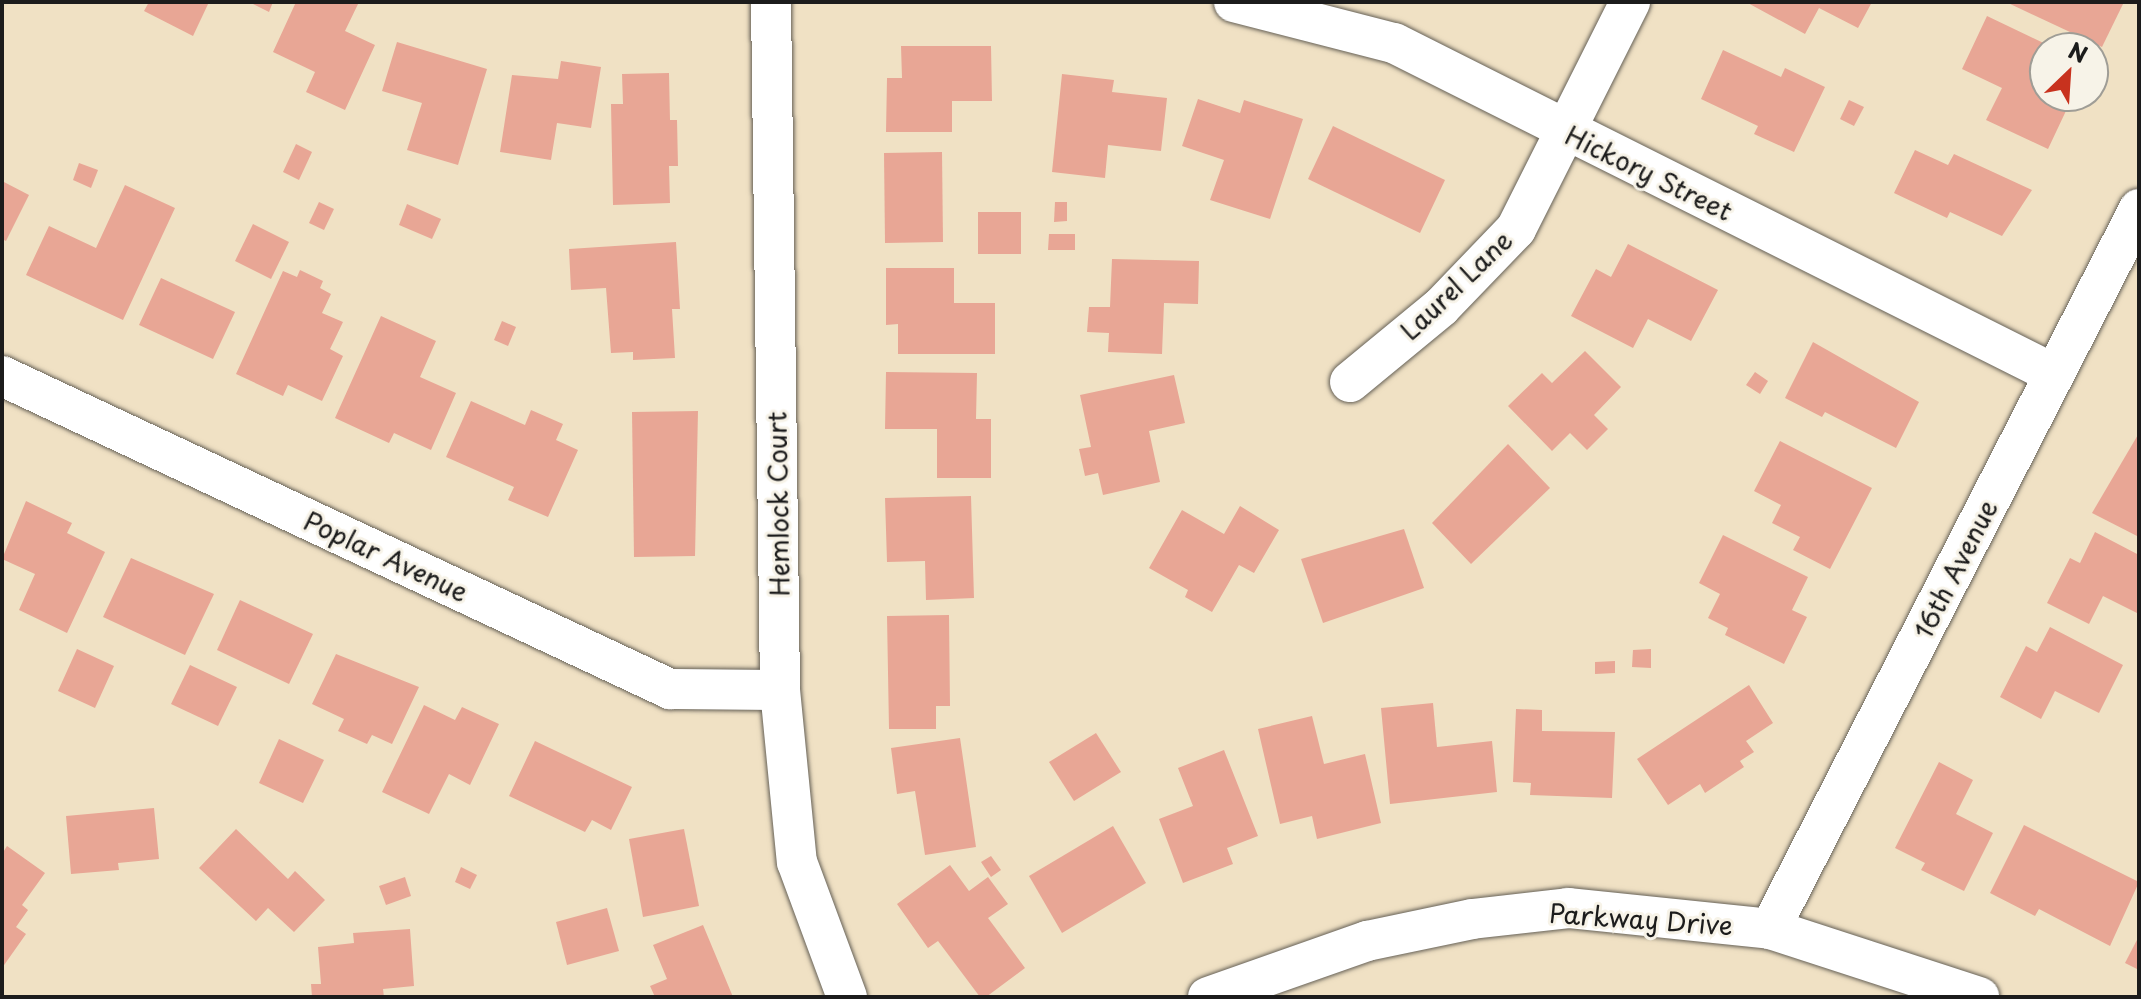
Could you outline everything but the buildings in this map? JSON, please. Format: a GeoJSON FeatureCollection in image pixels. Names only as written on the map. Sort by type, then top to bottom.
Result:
{"type":"FeatureCollection","features":[{"type":"Feature","properties":{"kind":"street","name":"Hemlock Court"},"geometry":{"type":"LineString","coordinates":[[771,2],[780,690],[797,862],[847,997]]}},
{"type":"Feature","properties":{"kind":"street","name":"Hickory Street"},"geometry":{"type":"LineString","coordinates":[[1234,2],[1394,43],[2054,374]]}},
{"type":"Feature","properties":{"kind":"street","name":"Laurel Lane"},"geometry":{"type":"LineString","coordinates":[[1350,382],[1441,307],[1516,229],[1630,2]]}},
{"type":"Feature","properties":{"kind":"street","name":"16th Avenue"},"geometry":{"type":"LineString","coordinates":[[1770,929],[2139,209]]}},
{"type":"Feature","properties":{"kind":"street","name":"Poplar Avenue"},"geometry":{"type":"LineString","coordinates":[[2,376],[670,689],[780,690]]}},
{"type":"Feature","properties":{"kind":"street","name":"Parkway Drive"},"geometry":{"type":"LineString","coordinates":[[1208,997],[1367,941],[1472,919],[1568,908],[1770,929],[1979,997]]}}]}
